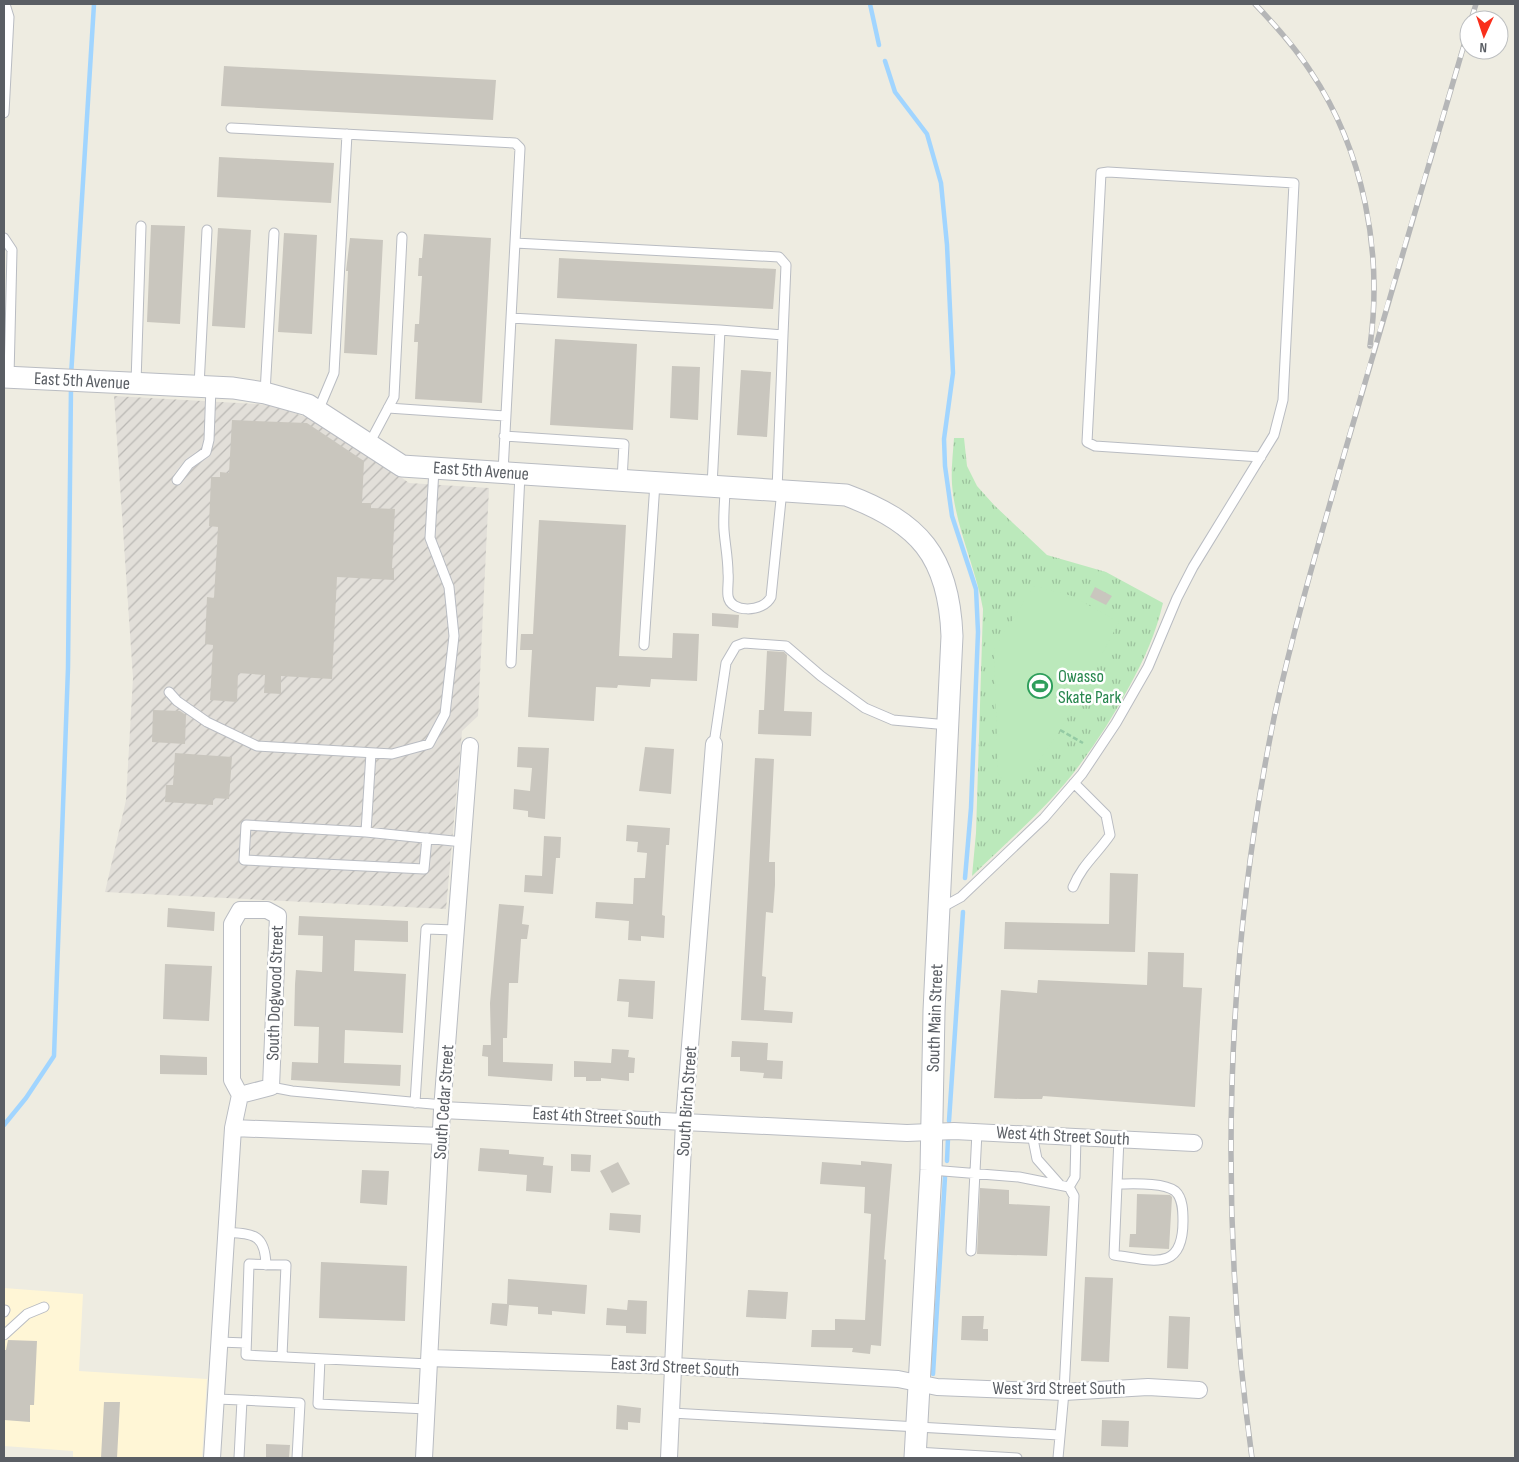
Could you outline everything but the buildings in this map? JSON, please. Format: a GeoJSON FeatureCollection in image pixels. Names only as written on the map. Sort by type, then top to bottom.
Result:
{"type":"FeatureCollection","features":[{"type":"Feature","properties":{"kind":"street","name":"East 5th Avenue"},"geometry":{"type":"LineString","coordinates":[[6,377],[205,387],[265,393],[308,405],[368,446],[402,466],[780,490],[846,496],[895,516],[927,547],[942,578]]}},
{"type":"Feature","properties":{"kind":"street","name":"South Main Street"},"geometry":{"type":"LineString","coordinates":[[915,1455],[931,1170],[934,1011],[949,725],[951,616],[948,594],[942,578]]}},
{"type":"Feature","properties":{"kind":"street","name":"South Birch Street"},"geometry":{"type":"LineString","coordinates":[[669,1458],[684,1122],[714,744]]}},
{"type":"Feature","properties":{"kind":"street","name":"South Cedar Street"},"geometry":{"type":"LineString","coordinates":[[424,1458],[442,1108],[470,746]]}},
{"type":"Feature","properties":{"kind":"street","name":"South Dogwood Street"},"geometry":{"type":"LineString","coordinates":[[240,1095],[232,1080],[232,924],[240,910],[266,910],[278,916],[271,1087]]}},
{"type":"Feature","properties":{"kind":"street"},"geometry":{"type":"LineString","coordinates":[[212,1458],[233,1128],[240,1095],[271,1087]]}},
{"type":"Feature","properties":{"kind":"street","name":"East 4th Street South"},"geometry":{"type":"LineString","coordinates":[[442,1108],[907,1133],[932,1132]]}},
{"type":"Feature","properties":{"kind":"street"},"geometry":{"type":"LineString","coordinates":[[233,1128],[441,1136]]}},
{"type":"Feature","properties":{"kind":"street","name":"West 4th Street South"},"geometry":{"type":"LineString","coordinates":[[932,1132],[1032,1134],[1194,1143]]}},
{"type":"Feature","properties":{"kind":"street","name":"East 3rd Street South"},"geometry":{"type":"LineString","coordinates":[[430,1361],[674,1366],[898,1379],[919,1384]]}},
{"type":"Feature","properties":{"kind":"street","name":"West 3rd Street South"},"geometry":{"type":"LineString","coordinates":[[919,1384],[1064,1392],[1148,1387],[1198,1390]]}},
{"type":"Feature","properties":{"kind":"lane"},"geometry":{"type":"LineString","coordinates":[[4,113],[9,17],[5,4]]}},
{"type":"Feature","properties":{"kind":"lane"},"geometry":{"type":"LineString","coordinates":[[230,128],[515,143],[520,148],[504,436],[512,473],[512,663]]}},
{"type":"Feature","properties":{"kind":"lane"},"geometry":{"type":"LineString","coordinates":[[318,411],[334,373],[346,134]]}},
{"type":"Feature","properties":{"kind":"lane"},"geometry":{"type":"LineString","coordinates":[[939,909],[968,890],[1044,818],[1074,783],[1116,723],[1148,667],[1177,598],[1193,567],[1261,457],[1274,435],[1283,400],[1294,183],[1108,172],[1101,174],[1087,442],[1095,446],[1261,457]]}},
{"type":"Feature","properties":{"kind":"lane"},"geometry":{"type":"LineString","coordinates":[[126,383],[141,226]]}},
{"type":"Feature","properties":{"kind":"lane"},"geometry":{"type":"LineString","coordinates":[[177,480],[188,464],[206,452],[209,440],[205,387],[207,230]]}},
{"type":"Feature","properties":{"kind":"lane"},"geometry":{"type":"LineString","coordinates":[[265,393],[274,233]]}},
{"type":"Feature","properties":{"kind":"lane"},"geometry":{"type":"LineString","coordinates":[[368,446],[394,397],[402,237]]}},
{"type":"Feature","properties":{"kind":"lane"},"geometry":{"type":"LineString","coordinates":[[4,238],[12,250],[6,377]]}},
{"type":"Feature","properties":{"kind":"lane"},"geometry":{"type":"LineString","coordinates":[[515,243],[778,257],[786,265],[780,490],[771,597],[768,603],[757,608],[736,607],[728,597],[728,573],[719,486],[720,330]]}},
{"type":"Feature","properties":{"kind":"lane"},"geometry":{"type":"LineString","coordinates":[[511,318],[783,335]]}},
{"type":"Feature","properties":{"kind":"lane"},"geometry":{"type":"LineString","coordinates":[[388,408],[505,416]]}},
{"type":"Feature","properties":{"kind":"lane"},"geometry":{"type":"LineString","coordinates":[[504,436],[624,444],[622,480]]}},
{"type":"Feature","properties":{"kind":"lane"},"geometry":{"type":"LineString","coordinates":[[169,692],[177,701],[207,722],[257,746],[392,754],[429,744],[445,714],[454,636],[449,587],[430,538],[434,468]]}},
{"type":"Feature","properties":{"kind":"lane"},"geometry":{"type":"LineString","coordinates":[[644,645],[655,482]]}},
{"type":"Feature","properties":{"kind":"lane"},"geometry":{"type":"LineString","coordinates":[[714,744],[726,663],[736,646],[744,643],[786,646],[821,676],[865,708],[893,720],[949,725]]}},
{"type":"Feature","properties":{"kind":"lane"},"geometry":{"type":"LineString","coordinates":[[366,832],[371,753]]}},
{"type":"Feature","properties":{"kind":"lane"},"geometry":{"type":"LineString","coordinates":[[1073,887],[1080,870],[1102,848],[1110,835],[1106,815],[1074,783]]}},
{"type":"Feature","properties":{"kind":"lane"},"geometry":{"type":"LineString","coordinates":[[427,838],[424,869],[244,860],[246,825],[366,832],[427,838],[463,842]]}},
{"type":"Feature","properties":{"kind":"lane"},"geometry":{"type":"LineString","coordinates":[[415,1103],[426,929],[455,930]]}},
{"type":"Feature","properties":{"kind":"lane"},"geometry":{"type":"LineString","coordinates":[[271,1087],[292,1091],[415,1103],[442,1108]]}},
{"type":"Feature","properties":{"kind":"lane"},"geometry":{"type":"LineString","coordinates":[[970,1251],[977,1132]]}},
{"type":"Feature","properties":{"kind":"lane"},"geometry":{"type":"LineString","coordinates":[[1032,1134],[1037,1159],[1074,1196],[1064,1392],[1058,1458]]}},
{"type":"Feature","properties":{"kind":"lane"},"geometry":{"type":"LineString","coordinates":[[1065,1186],[1075,1177],[1076,1136]]}},
{"type":"Feature","properties":{"kind":"lane"},"geometry":{"type":"LineString","coordinates":[[1118,1184],[1154,1185],[1175,1192],[1181,1200],[1183,1232],[1180,1247],[1172,1256],[1150,1260],[1114,1255],[1119,1138]]}},
{"type":"Feature","properties":{"kind":"lane"},"geometry":{"type":"LineString","coordinates":[[931,1170],[1019,1177],[1065,1186]]}},
{"type":"Feature","properties":{"kind":"lane"},"geometry":{"type":"LineString","coordinates":[[226,1232],[250,1234],[261,1240],[265,1247],[266,1265]]}},
{"type":"Feature","properties":{"kind":"lane"},"geometry":{"type":"LineString","coordinates":[[282,1356],[286,1265],[249,1264],[246,1355],[320,1360],[430,1361]]}},
{"type":"Feature","properties":{"kind":"lane"},"geometry":{"type":"LineString","coordinates":[[4,1335],[27,1314],[44,1307]]}},
{"type":"Feature","properties":{"kind":"lane"},"geometry":{"type":"LineString","coordinates":[[219,1342],[246,1343]]}},
{"type":"Feature","properties":{"kind":"lane"},"geometry":{"type":"LineString","coordinates":[[320,1360],[318,1404],[427,1409]]}},
{"type":"Feature","properties":{"kind":"lane"},"geometry":{"type":"LineString","coordinates":[[216,1399],[300,1403],[298,1458]]}},
{"type":"Feature","properties":{"kind":"lane"},"geometry":{"type":"LineString","coordinates":[[239,1458],[242,1400]]}},
{"type":"Feature","properties":{"kind":"lane"},"geometry":{"type":"LineString","coordinates":[[672,1413],[1059,1435]]}},
{"type":"Feature","properties":{"kind":"lane"},"geometry":{"type":"LineString","coordinates":[[915,1455],[1017,1458]]}},
{"type":"Feature","properties":{"kind":"path"},"geometry":{"type":"LineString","coordinates":[[1060,730],[1083,743]]}},
{"type":"Feature","properties":{"kind":"shaded area"},"geometry":{"type":"Polygon","coordinates":[[[114,396],[272,405],[311,419],[382,463],[409,483],[489,488],[478,716],[462,731],[446,909],[105,892],[126,800],[133,678],[114,396]]]}},
{"type":"Feature","properties":{"kind":"shaded area"},"geometry":{"type":"Polygon","coordinates":[[[4,1288],[83,1294],[79,1371],[207,1379],[202,1458],[73,1458],[73,1451],[4,1446],[4,1288]]]}},
{"type":"Feature","properties":{"kind":"green space","name":"Owasso Skate Park"},"geometry":{"type":"Polygon","coordinates":[[[954,438],[964,438],[967,466],[977,486],[994,505],[1047,555],[1106,572],[1163,603],[1153,636],[1140,667],[1092,748],[1054,796],[972,876],[976,833],[983,609],[954,500],[952,473],[954,438]]]}},
{"type":"Feature","properties":{"kind":"green space","name":"Owasso Skate Park"},"geometry":{"type":"Polygon","coordinates":[[[1034,586],[1072,596],[1119,622],[1073,708],[1046,751],[1016,785],[1006,785],[998,773],[994,649],[1034,586]]]}},
{"type":"Feature","properties":{"kind":"waterway"},"geometry":{"type":"LineString","coordinates":[[71,376],[94,4]]}},
{"type":"Feature","properties":{"kind":"waterway"},"geometry":{"type":"LineString","coordinates":[[870,4],[879,45]]}},
{"type":"Feature","properties":{"kind":"waterway"},"geometry":{"type":"LineString","coordinates":[[885,61],[895,92],[927,134],[941,183],[947,245],[953,373],[944,439],[945,466],[952,516],[976,589],[978,632],[971,808],[965,878]]}},
{"type":"Feature","properties":{"kind":"waterway"},"geometry":{"type":"LineString","coordinates":[[4,1125],[26,1098],[54,1056],[68,668],[71,386]]}},
{"type":"Feature","properties":{"kind":"waterway"},"geometry":{"type":"LineString","coordinates":[[949,1121],[963,912]]}},
{"type":"Feature","properties":{"kind":"waterway"},"geometry":{"type":"LineString","coordinates":[[947,1161],[948,1138]]}},
{"type":"Feature","properties":{"kind":"waterway"},"geometry":{"type":"LineString","coordinates":[[933,1374],[945,1177]]}},
{"type":"Feature","properties":{"kind":"railway"},"geometry":{"type":"LineString","coordinates":[[1255,4],[1284,36],[1311,72],[1329,103],[1344,135],[1356,169],[1371,239],[1374,275],[1370,346]]}},
{"type":"Feature","properties":{"kind":"railway"},"geometry":{"type":"LineString","coordinates":[[1474,10],[1476,4]]}},
{"type":"Feature","properties":{"kind":"railway"},"geometry":{"type":"LineString","coordinates":[[1252,1458],[1241,1365],[1234,1272],[1231,1178],[1232,1084],[1237,991],[1246,897],[1258,805],[1275,713],[1307,585],[1460,60]]}},
{"type":"Feature","properties":{"kind":"place","name":"Owasso Skate Park"},"geometry":{"type":"Point","coordinates":[1040,686]}}]}
